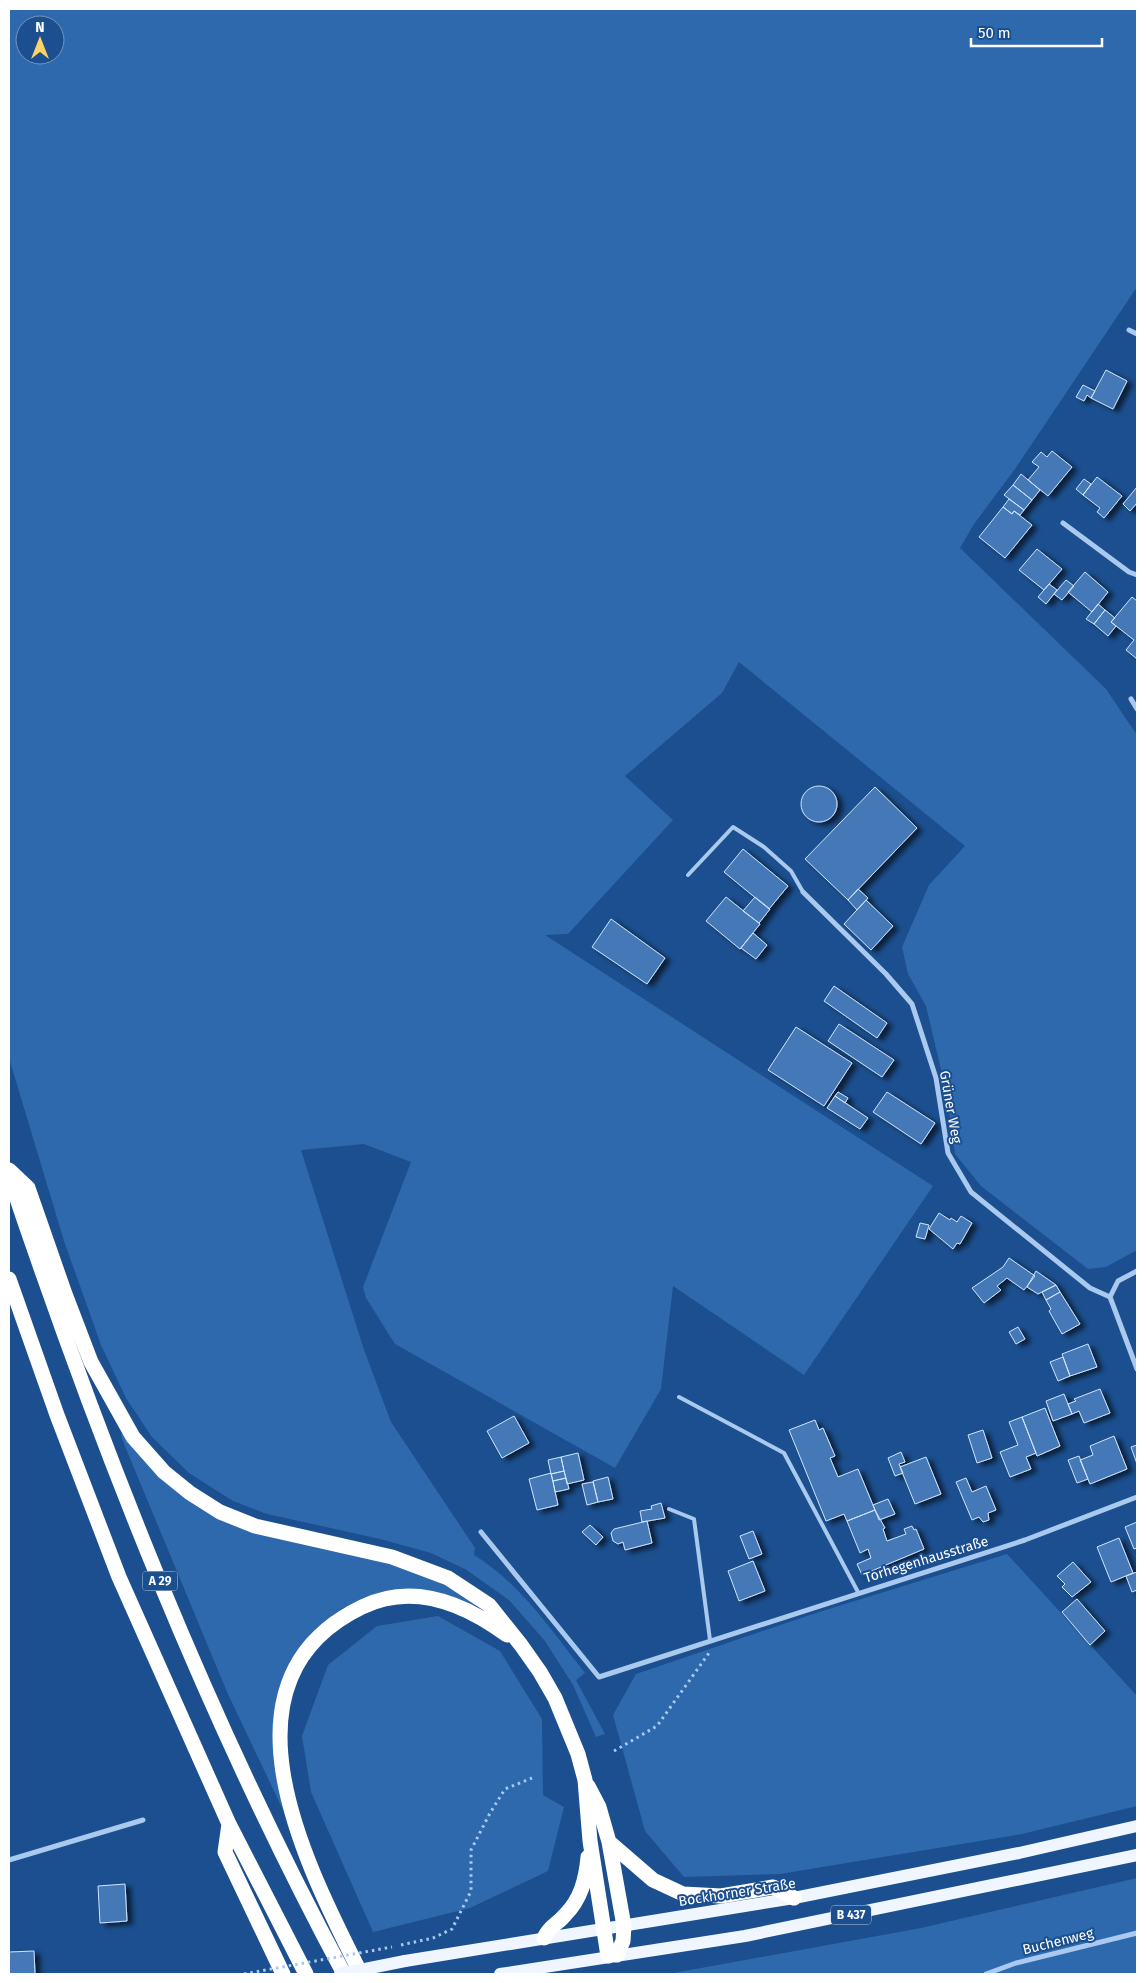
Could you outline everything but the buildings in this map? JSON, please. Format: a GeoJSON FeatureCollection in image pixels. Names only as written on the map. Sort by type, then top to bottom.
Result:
{"type":"FeatureCollection","features":[{"type":"Feature","properties":{"kind":"highway"},"geometry":{"type":"LineString","coordinates":[[9,1170],[28,1188],[91,1362],[133,1437],[164,1472],[190,1493],[220,1512],[246,1523],[296,1537],[392,1557],[448,1578],[489,1604],[540,1672],[555,1698],[578,1754],[585,1780],[590,1841],[604,1929],[613,1956]]}},
{"type":"Feature","properties":{"kind":"highway","name":"A 29"},"geometry":{"type":"LineString","coordinates":[[9,1174],[98,1430],[190,1657],[254,1799],[342,1974]]}},
{"type":"Feature","properties":{"kind":"highway","name":"A 29"},"geometry":{"type":"LineString","coordinates":[[9,1279],[56,1415],[119,1577],[229,1824],[306,1974]]}},
{"type":"Feature","properties":{"kind":"highway"},"geometry":{"type":"LineString","coordinates":[[361,1974],[324,1899],[299,1834],[285,1780],[280,1758],[280,1716],[291,1674],[302,1654],[330,1625],[368,1604],[383,1599],[404,1596],[422,1597],[460,1607],[481,1616],[520,1645]]}},
{"type":"Feature","properties":{"kind":"highway"},"geometry":{"type":"LineString","coordinates":[[585,1780],[600,1807],[609,1842],[624,1926],[623,1941],[613,1956]]}},
{"type":"Feature","properties":{"kind":"highway"},"geometry":{"type":"LineString","coordinates":[[229,1824],[225,1852],[283,1974]]}},
{"type":"Feature","properties":{"kind":"highway"},"geometry":{"type":"LineString","coordinates":[[544,1938],[549,1927],[565,1916],[579,1897],[586,1878],[590,1841]]}},
{"type":"Feature","properties":{"kind":"highway"},"geometry":{"type":"LineString","coordinates":[[609,1842],[653,1880],[683,1894],[721,1896],[773,1887],[794,1898]]}},
{"type":"Feature","properties":{"kind":"main road","name":"Bockhorner Straße"},"geometry":{"type":"LineString","coordinates":[[342,1974],[404,1961],[794,1898],[1019,1853],[1137,1826]]}},
{"type":"Feature","properties":{"kind":"main road","name":"B 437"},"geometry":{"type":"LineString","coordinates":[[500,1974],[745,1936],[1137,1855]]}},
{"type":"Feature","properties":{"kind":"street"},"geometry":{"type":"LineString","coordinates":[[1129,330],[1137,334]]}},
{"type":"Feature","properties":{"kind":"street"},"geometry":{"type":"LineString","coordinates":[[1063,523],[1129,572],[1137,575]]}},
{"type":"Feature","properties":{"kind":"street"},"geometry":{"type":"LineString","coordinates":[[1131,699],[1137,709]]}},
{"type":"Feature","properties":{"kind":"street","name":"Grüner Weg"},"geometry":{"type":"LineString","coordinates":[[803,892],[886,974],[912,1004],[936,1078],[948,1153],[971,1192],[1090,1288],[1110,1296]]}},
{"type":"Feature","properties":{"kind":"street"},"geometry":{"type":"LineString","coordinates":[[1137,1271],[1118,1281],[1110,1296],[1137,1369]]}},
{"type":"Feature","properties":{"kind":"street","name":"Torhegenhausstraße"},"geometry":{"type":"LineString","coordinates":[[481,1532],[600,1677],[858,1592],[1025,1540],[1137,1497]]}},
{"type":"Feature","properties":{"kind":"street"},"geometry":{"type":"LineString","coordinates":[[9,1860],[143,1820]]}},
{"type":"Feature","properties":{"kind":"street","name":"Buchenweg"},"geometry":{"type":"LineString","coordinates":[[986,1974],[1016,1963],[1137,1933]]}},
{"type":"Feature","properties":{"kind":"lane"},"geometry":{"type":"LineString","coordinates":[[688,875],[733,827],[764,848],[791,872],[803,892]]}},
{"type":"Feature","properties":{"kind":"lane"},"geometry":{"type":"LineString","coordinates":[[679,1397],[784,1453],[858,1592]]}},
{"type":"Feature","properties":{"kind":"lane"},"geometry":{"type":"LineString","coordinates":[[669,1509],[694,1519],[710,1640]]}},
{"type":"Feature","properties":{"kind":"path"},"geometry":{"type":"LineString","coordinates":[[614,1751],[657,1726],[720,1637]]}},
{"type":"Feature","properties":{"kind":"path"},"geometry":{"type":"LineString","coordinates":[[244,1974],[397,1946],[433,1938],[452,1929],[471,1890],[471,1850],[490,1813],[505,1789],[532,1778]]}},
{"type":"Feature","properties":{"kind":"shaded area"},"geometry":{"type":"Polygon","coordinates":[[[9,9],[1137,9],[1137,287],[1015,469],[974,524],[960,548],[1106,689],[1137,735],[1137,1250],[1106,1267],[1088,1269],[981,1186],[955,1154],[946,1091],[926,1006],[908,974],[902,947],[929,885],[965,846],[739,662],[722,693],[625,776],[673,820],[568,934],[545,935],[933,1186],[804,1375],[673,1286],[661,1389],[615,1468],[395,1344],[366,1298],[363,1287],[411,1162],[364,1144],[301,1150],[364,1350],[391,1422],[475,1548],[474,1555],[491,1567],[521,1594],[585,1673],[576,1680],[605,1734],[596,1737],[573,1685],[545,1641],[509,1600],[465,1569],[431,1553],[380,1539],[267,1514],[233,1501],[189,1473],[152,1437],[126,1398],[101,1345],[64,1241],[9,1058],[9,9]]]}},
{"type":"Feature","properties":{"kind":"shaded area"},"geometry":{"type":"Polygon","coordinates":[[[124,1433],[193,1502],[424,1573],[476,1602],[475,1607],[380,1593],[341,1609],[313,1631],[291,1662],[280,1686],[275,1710],[273,1746],[283,1810],[227,1692],[122,1439],[121,1434],[124,1433]]]}},
{"type":"Feature","properties":{"kind":"shaded area"},"geometry":{"type":"Polygon","coordinates":[[[1007,1554],[1137,1696],[1137,1806],[1022,1834],[780,1874],[684,1877],[645,1831],[613,1715],[636,1674],[816,1613],[1007,1554]]]}},
{"type":"Feature","properties":{"kind":"shaded area"},"geometry":{"type":"Polygon","coordinates":[[[438,1616],[500,1651],[542,1719],[543,1795],[564,1807],[548,1871],[470,1908],[373,1932],[311,1792],[302,1736],[328,1665],[377,1626],[438,1616]]]}},
{"type":"Feature","properties":{"kind":"shaded area"},"geometry":{"type":"Polygon","coordinates":[[[1137,1878],[1137,1974],[668,1974],[921,1928],[1137,1878]]]}}]}
